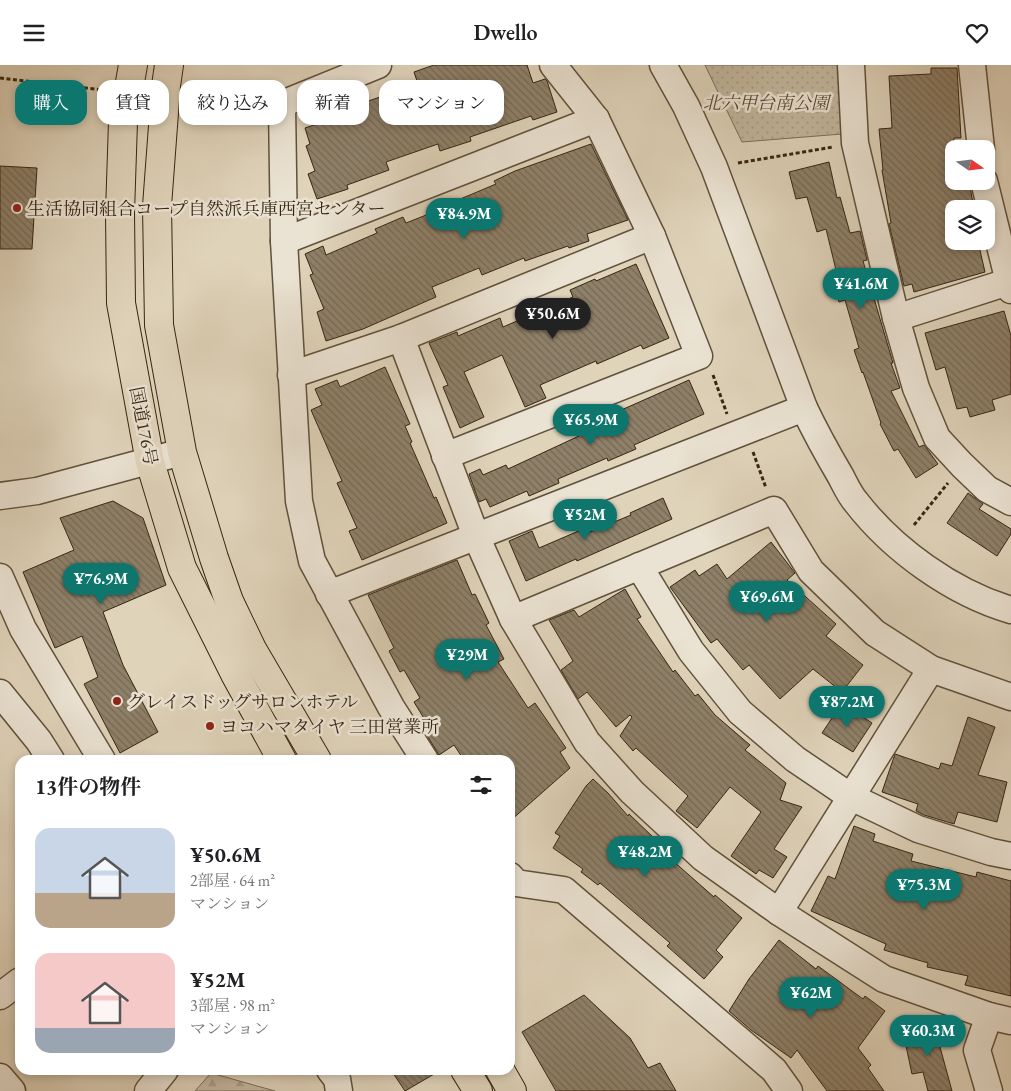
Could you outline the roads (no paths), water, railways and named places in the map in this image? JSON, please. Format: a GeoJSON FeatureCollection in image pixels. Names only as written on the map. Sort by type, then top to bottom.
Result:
{"type":"FeatureCollection","features":[{"type":"Feature","properties":{"kind":"highway","name":"国道176号"},"geometry":{"type":"LineString","coordinates":[[133,65],[123,122],[120,212],[121,303],[150,461],[182,568],[235,674],[279,755]]}},
{"type":"Feature","properties":{"kind":"highway","name":"国道176号"},"geometry":{"type":"LineString","coordinates":[[169,65],[157,206],[159,325],[182,452],[229,601],[252,649],[313,755]]}},
{"type":"Feature","properties":{"kind":"highway"},"geometry":{"type":"LineString","coordinates":[[468,1075],[478,1091]]}},
{"type":"Feature","properties":{"kind":"highway"},"geometry":{"type":"LineString","coordinates":[[503,1075],[512,1091]]}},
{"type":"Feature","properties":{"kind":"street"},"geometry":{"type":"LineString","coordinates":[[378,65],[282,105],[284,241],[291,375],[299,501],[312,561],[328,594],[391,707],[422,755]]}},
{"type":"Feature","properties":{"kind":"street"},"geometry":{"type":"LineString","coordinates":[[445,456],[699,356],[652,236],[596,119],[553,65]]}},
{"type":"Feature","properties":{"kind":"street"},"geometry":{"type":"LineString","coordinates":[[663,65],[686,106],[714,167],[804,408],[820,442],[855,501],[897,546],[946,581],[992,605],[1011,610]]}},
{"type":"Feature","properties":{"kind":"street"},"geometry":{"type":"LineString","coordinates":[[852,65],[855,143],[896,318],[916,388],[937,438],[987,489],[1011,502]]}},
{"type":"Feature","properties":{"kind":"street"},"geometry":{"type":"LineString","coordinates":[[972,65],[980,140]]}},
{"type":"Feature","properties":{"kind":"street"},"geometry":{"type":"LineString","coordinates":[[284,241],[596,119]]}},
{"type":"Feature","properties":{"kind":"street"},"geometry":{"type":"LineString","coordinates":[[896,318],[1010,285],[986,190]]}},
{"type":"Feature","properties":{"kind":"street"},"geometry":{"type":"LineString","coordinates":[[291,375],[401,338],[652,236]]}},
{"type":"Feature","properties":{"kind":"street"},"geometry":{"type":"LineString","coordinates":[[401,338],[476,536],[513,619],[587,742],[632,792],[703,858],[779,912],[884,979],[1000,1019],[977,1050],[989,1091]]}},
{"type":"Feature","properties":{"kind":"street"},"geometry":{"type":"LineString","coordinates":[[328,594],[804,408]]}},
{"type":"Feature","properties":{"kind":"street"},"geometry":{"type":"LineString","coordinates":[[0,496],[37,491],[182,452]]}},
{"type":"Feature","properties":{"kind":"street"},"geometry":{"type":"LineString","coordinates":[[513,619],[774,510],[811,571],[875,633],[932,669],[1011,697]]}},
{"type":"Feature","properties":{"kind":"street"},"geometry":{"type":"LineString","coordinates":[[640,566],[690,651],[740,712],[795,759],[851,797],[918,829],[991,852],[1011,855]]}},
{"type":"Feature","properties":{"kind":"street"},"geometry":{"type":"LineString","coordinates":[[0,577],[23,629],[99,755]]}},
{"type":"Feature","properties":{"kind":"street"},"geometry":{"type":"LineString","coordinates":[[779,912],[932,669]]}},
{"type":"Feature","properties":{"kind":"street"},"geometry":{"type":"LineString","coordinates":[[0,693],[39,741],[48,755]]}},
{"type":"Feature","properties":{"kind":"street"},"geometry":{"type":"LineString","coordinates":[[515,882],[564,890],[774,1070],[789,1091]]}},
{"type":"Feature","properties":{"kind":"street"},"geometry":{"type":"LineString","coordinates":[[0,996],[15,985]]}},
{"type":"Feature","properties":{"kind":"street"},"geometry":{"type":"LineString","coordinates":[[148,1091],[161,1075]]}},
{"type":"Feature","properties":{"kind":"street"},"geometry":{"type":"LineString","coordinates":[[334,1075],[337,1079],[339,1091]]}},
{"type":"Feature","properties":{"kind":"street"},"geometry":{"type":"LineString","coordinates":[[0,1077],[12,1091]]}},
{"type":"Feature","properties":{"kind":"place","name":"生活協同組合コープ自然派兵庫西宮センター"},"geometry":{"type":"Point","coordinates":[17,208]}},
{"type":"Feature","properties":{"kind":"place","name":"グレイスドッグサロンホテル"},"geometry":{"type":"Point","coordinates":[117,701]}},
{"type":"Feature","properties":{"kind":"place","name":"ヨコハマタイヤ 三田営業所"},"geometry":{"type":"Point","coordinates":[210,726]}},
{"type":"Feature","properties":{"kind":"park label","name":"北六甲台南公園"},"geometry":{"type":"Point","coordinates":[766,102]}}]}
